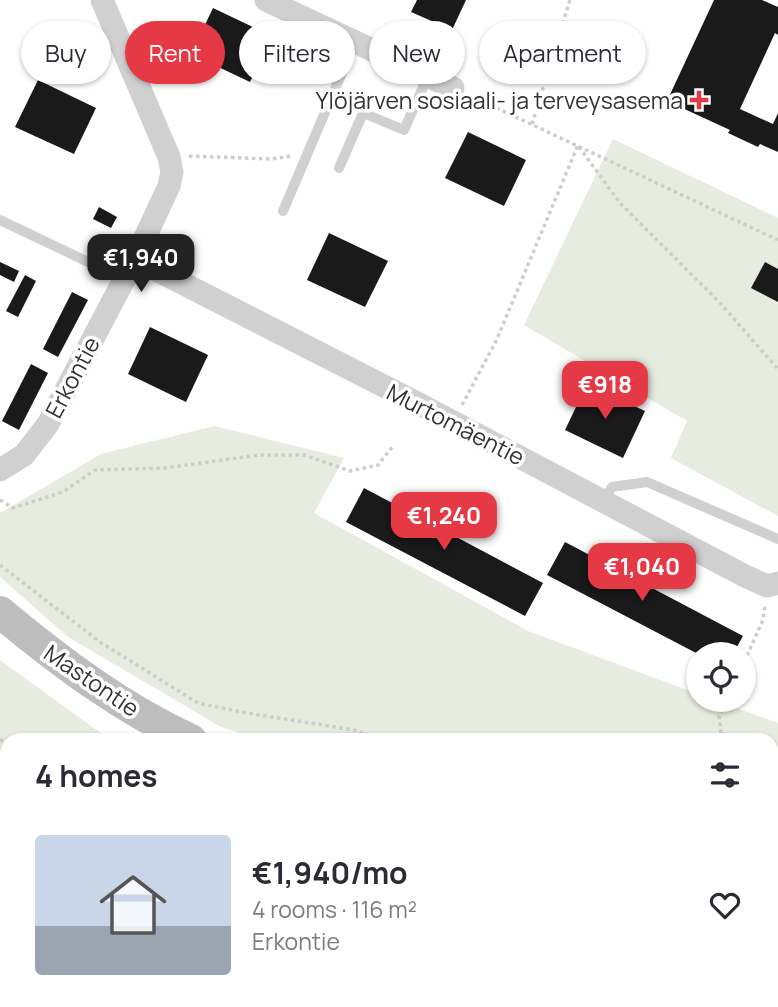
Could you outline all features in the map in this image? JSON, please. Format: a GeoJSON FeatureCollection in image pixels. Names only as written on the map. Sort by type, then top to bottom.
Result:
{"type":"FeatureCollection","features":[{"type":"Feature","properties":{"kind":"main road","name":"Mastontie"},"geometry":{"type":"LineString","coordinates":[[0,611],[43,648],[136,711],[178,733]]}},
{"type":"Feature","properties":{"kind":"street","name":"Erkontie"},"geometry":{"type":"LineString","coordinates":[[0,470],[24,455],[48,424],[170,186],[172,172],[169,157],[102,0]]}},
{"type":"Feature","properties":{"kind":"street"},"geometry":{"type":"LineString","coordinates":[[266,0],[310,21]]}},
{"type":"Feature","properties":{"kind":"street"},"geometry":{"type":"LineString","coordinates":[[355,42],[369,49]]}},
{"type":"Feature","properties":{"kind":"street"},"geometry":{"type":"LineString","coordinates":[[445,84],[453,88]]}},
{"type":"Feature","properties":{"kind":"street","name":"Murtomäentie"},"geometry":{"type":"LineString","coordinates":[[129,269],[453,422],[603,501],[772,584]]}},
{"type":"Feature","properties":{"kind":"lane"},"geometry":{"type":"LineString","coordinates":[[283,211],[337,84]]}},
{"type":"Feature","properties":{"kind":"lane"},"geometry":{"type":"LineString","coordinates":[[339,168],[363,113],[404,130],[424,84]]}},
{"type":"Feature","properties":{"kind":"lane"},"geometry":{"type":"LineString","coordinates":[[0,220],[129,269]]}},
{"type":"Feature","properties":{"kind":"lane"},"geometry":{"type":"LineString","coordinates":[[603,501],[612,487],[647,482],[778,540]]}},
{"type":"Feature","properties":{"kind":"path"},"geometry":{"type":"LineString","coordinates":[[532,124],[570,0]]}},
{"type":"Feature","properties":{"kind":"path"},"geometry":{"type":"LineString","coordinates":[[453,88],[778,240]]}},
{"type":"Feature","properties":{"kind":"path"},"geometry":{"type":"LineString","coordinates":[[578,145],[620,202],[721,304],[778,369]]}},
{"type":"Feature","properties":{"kind":"path"},"geometry":{"type":"LineString","coordinates":[[453,422],[497,339],[578,145]]}},
{"type":"Feature","properties":{"kind":"path"},"geometry":{"type":"LineString","coordinates":[[169,157],[272,159],[307,154]]}},
{"type":"Feature","properties":{"kind":"path"},"geometry":{"type":"LineString","coordinates":[[0,500],[13,508],[63,492],[95,470],[165,468],[259,455],[304,454],[350,471],[378,465],[393,446]]}},
{"type":"Feature","properties":{"kind":"path"},"geometry":{"type":"LineString","coordinates":[[0,565],[100,642],[198,703],[363,733]]}},
{"type":"Feature","properties":{"kind":"path"},"geometry":{"type":"LineString","coordinates":[[753,642],[763,620],[772,584]]}},
{"type":"Feature","properties":{"kind":"path"},"geometry":{"type":"LineString","coordinates":[[721,712],[721,733]]}},
{"type":"Feature","properties":{"kind":"shaded area"},"geometry":{"type":"Polygon","coordinates":[[[613,139],[778,218],[778,516],[671,458],[687,421],[524,325],[613,139]]]}},
{"type":"Feature","properties":{"kind":"shaded area"},"geometry":{"type":"Polygon","coordinates":[[[214,426],[344,458],[314,513],[528,631],[686,690],[686,712],[747,712],[778,723],[778,733],[240,733],[221,727],[68,637],[0,577],[0,513],[101,454],[214,426]]]}},
{"type":"Feature","properties":{"kind":"shaded area"},"geometry":{"type":"Polygon","coordinates":[[[0,660],[102,733],[0,733],[0,660]]]}},
{"type":"Feature","properties":{"kind":"building"},"geometry":{"type":"Polygon","coordinates":[[[417,0],[466,0],[456,21],[432,21],[411,12],[417,0]]]}},
{"type":"Feature","properties":{"kind":"building"},"geometry":{"type":"Polygon","coordinates":[[[714,0],[762,0],[778,7],[778,35],[775,33],[740,109],[773,124],[778,113],[778,152],[760,144],[758,147],[728,133],[730,130],[667,101],[714,0]]]}},
{"type":"Feature","properties":{"kind":"building"},"geometry":{"type":"Polygon","coordinates":[[[213,8],[240,21],[239,77],[225,70],[225,21],[207,21],[213,8]]]}},
{"type":"Feature","properties":{"kind":"building"},"geometry":{"type":"Polygon","coordinates":[[[36,84],[46,84],[96,108],[74,154],[15,127],[36,84]]]}},
{"type":"Feature","properties":{"kind":"building"},"geometry":{"type":"Polygon","coordinates":[[[468,132],[526,160],[504,206],[445,178],[468,132]]]}},
{"type":"Feature","properties":{"kind":"building"},"geometry":{"type":"Polygon","coordinates":[[[99,207],[117,217],[111,228],[93,219],[99,207]]]}},
{"type":"Feature","properties":{"kind":"building"},"geometry":{"type":"Polygon","coordinates":[[[329,233],[388,261],[365,307],[307,280],[329,233]]]}},
{"type":"Feature","properties":{"kind":"building"},"geometry":{"type":"Polygon","coordinates":[[[0,262],[19,271],[14,282],[0,275],[0,262]]]}},
{"type":"Feature","properties":{"kind":"building"},"geometry":{"type":"Polygon","coordinates":[[[765,262],[778,269],[778,302],[751,288],[765,262]]]}},
{"type":"Feature","properties":{"kind":"building"},"geometry":{"type":"Polygon","coordinates":[[[25,275],[36,281],[18,317],[6,311],[25,275]]]}},
{"type":"Feature","properties":{"kind":"building"},"geometry":{"type":"Polygon","coordinates":[[[72,292],[88,300],[58,357],[43,349],[72,292]]]}},
{"type":"Feature","properties":{"kind":"building"},"geometry":{"type":"Polygon","coordinates":[[[150,327],[208,355],[186,402],[128,374],[150,327]]]}},
{"type":"Feature","properties":{"kind":"building"},"geometry":{"type":"Polygon","coordinates":[[[31,364],[48,373],[19,430],[2,421],[31,364]]]}},
{"type":"Feature","properties":{"kind":"building"},"geometry":{"type":"Polygon","coordinates":[[[587,384],[645,411],[623,458],[565,430],[587,384]]]}},
{"type":"Feature","properties":{"kind":"building"},"geometry":{"type":"Polygon","coordinates":[[[364,488],[543,583],[525,616],[346,522],[364,488]]]}},
{"type":"Feature","properties":{"kind":"building"},"geometry":{"type":"Polygon","coordinates":[[[565,542],[743,636],[740,642],[686,642],[686,648],[547,575],[565,542]]]}},
{"type":"Feature","properties":{"kind":"place","name":"Ylöjärven sosiaali- ja terveysasema"},"geometry":{"type":"Point","coordinates":[699,100]}}]}
